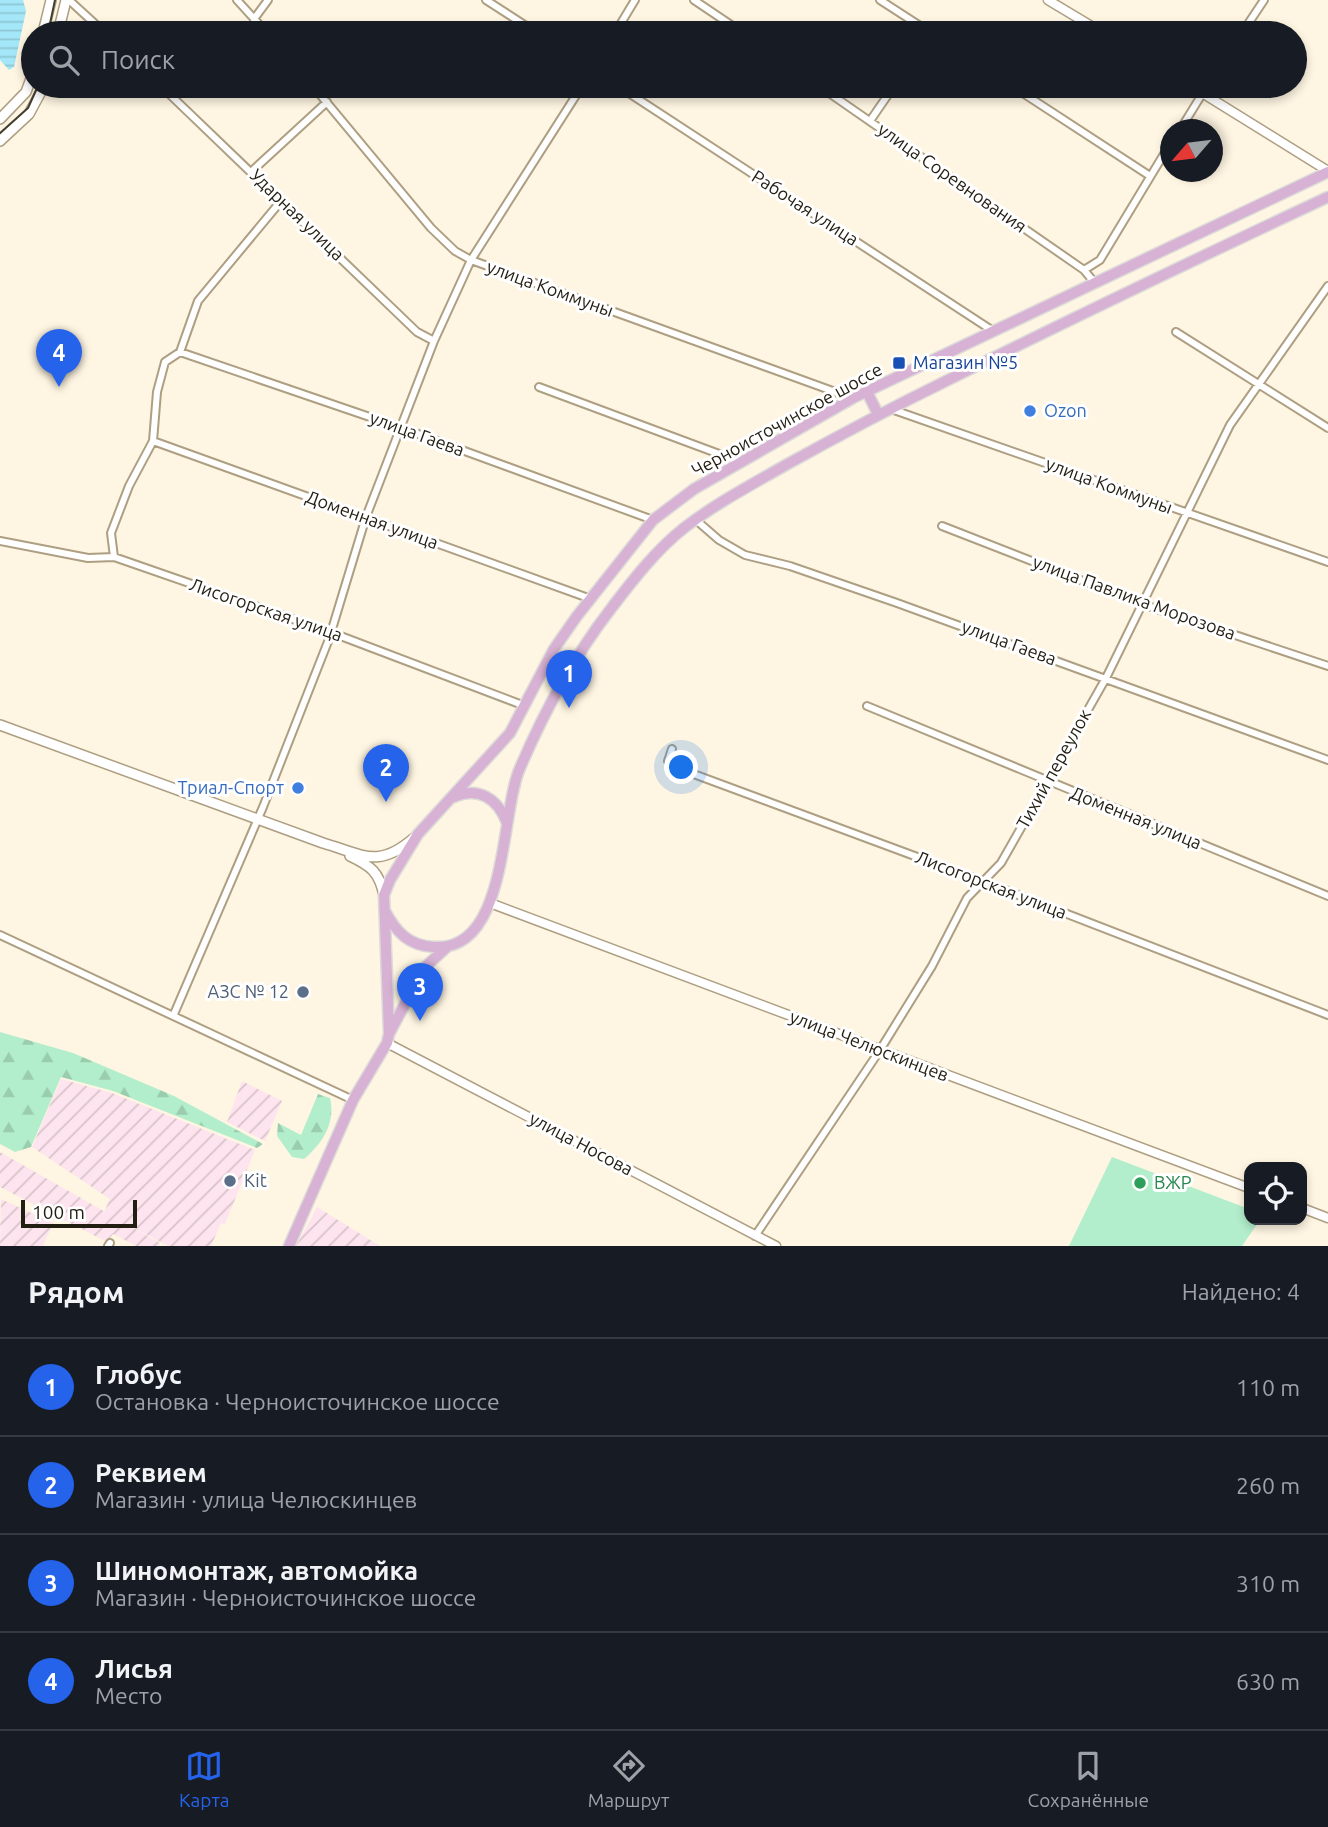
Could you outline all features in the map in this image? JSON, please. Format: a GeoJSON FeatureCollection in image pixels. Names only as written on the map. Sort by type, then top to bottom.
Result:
{"type":"FeatureCollection","features":[{"type":"Feature","properties":{"kind":"main road"},"geometry":{"type":"LineString","coordinates":[[46,21],[51,0]]}},
{"type":"Feature","properties":{"kind":"main road"},"geometry":{"type":"LineString","coordinates":[[62,21],[68,0]]}},
{"type":"Feature","properties":{"kind":"main road"},"geometry":{"type":"LineString","coordinates":[[0,120],[21,97]]}},
{"type":"Feature","properties":{"kind":"main road"},"geometry":{"type":"LineString","coordinates":[[0,141],[29,114],[38,98]]}},
{"type":"Feature","properties":{"kind":"main road","name":"Черноисточинское шоссе"},"geometry":{"type":"LineString","coordinates":[[452,797],[510,733],[554,649],[653,520],[694,489],[738,461],[867,391],[1328,172]]}},
{"type":"Feature","properties":{"kind":"main road"},"geometry":{"type":"LineString","coordinates":[[289,1246],[353,1100],[424,968],[447,947],[472,931],[490,903],[505,853],[510,794],[519,770],[573,663],[640,573],[672,539],[732,496],[878,414],[1328,197]]}},
{"type":"Feature","properties":{"kind":"main road"},"geometry":{"type":"LineString","coordinates":[[867,391],[878,414]]}},
{"type":"Feature","properties":{"kind":"main road"},"geometry":{"type":"LineString","coordinates":[[0,725],[323,843],[370,865],[379,875],[384,895],[388,1038]]}},
{"type":"Feature","properties":{"kind":"main road"},"geometry":{"type":"LineString","coordinates":[[323,843],[383,858],[399,850],[418,834],[452,797],[464,792],[486,796],[501,808],[508,827]]}},
{"type":"Feature","properties":{"kind":"main road"},"geometry":{"type":"LineString","coordinates":[[384,895],[418,834]]}},
{"type":"Feature","properties":{"kind":"main road"},"geometry":{"type":"LineString","coordinates":[[385,910],[395,928],[409,940],[426,946],[447,947]]}},
{"type":"Feature","properties":{"kind":"street"},"geometry":{"type":"LineString","coordinates":[[68,0],[92,21]]}},
{"type":"Feature","properties":{"kind":"street"},"geometry":{"type":"LineString","coordinates":[[237,0],[254,19],[268,0]]}},
{"type":"Feature","properties":{"kind":"street"},"geometry":{"type":"LineString","coordinates":[[486,0],[518,21]]}},
{"type":"Feature","properties":{"kind":"street"},"geometry":{"type":"LineString","coordinates":[[622,21],[635,0]]}},
{"type":"Feature","properties":{"kind":"street"},"geometry":{"type":"LineString","coordinates":[[694,0],[725,21]]}},
{"type":"Feature","properties":{"kind":"street"},"geometry":{"type":"LineString","coordinates":[[880,0],[912,21]]}},
{"type":"Feature","properties":{"kind":"street"},"geometry":{"type":"LineString","coordinates":[[1048,0],[1083,21]]}},
{"type":"Feature","properties":{"kind":"street"},"geometry":{"type":"LineString","coordinates":[[1250,21],[1264,0]]}},
{"type":"Feature","properties":{"kind":"street","name":"Ударная улица"},"geometry":{"type":"LineString","coordinates":[[174,98],[417,332],[434,341]]}},
{"type":"Feature","properties":{"kind":"street","name":"улица Коммуны"},"geometry":{"type":"LineString","coordinates":[[324,98],[431,228],[455,251],[471,260],[853,398]]}},
{"type":"Feature","properties":{"kind":"street"},"geometry":{"type":"LineString","coordinates":[[174,1014],[257,819],[330,632],[366,517],[434,341],[471,260],[574,98]]}},
{"type":"Feature","properties":{"kind":"street","name":"Рабочая улица"},"geometry":{"type":"LineString","coordinates":[[636,98],[993,331]]}},
{"type":"Feature","properties":{"kind":"street","name":"улица Соревнования"},"geometry":{"type":"LineString","coordinates":[[836,98],[1084,270],[1094,282]]}},
{"type":"Feature","properties":{"kind":"street"},"geometry":{"type":"LineString","coordinates":[[870,121],[886,98]]}},
{"type":"Feature","properties":{"kind":"street"},"geometry":{"type":"LineString","coordinates":[[1030,98],[1150,176]]}},
{"type":"Feature","properties":{"kind":"street"},"geometry":{"type":"LineString","coordinates":[[1187,119],[1200,98]]}},
{"type":"Feature","properties":{"kind":"street"},"geometry":{"type":"LineString","coordinates":[[1218,98],[1328,172]]}},
{"type":"Feature","properties":{"kind":"street"},"geometry":{"type":"LineString","coordinates":[[252,171],[327,102]]}},
{"type":"Feature","properties":{"kind":"street"},"geometry":{"type":"LineString","coordinates":[[1084,270],[1100,260],[1160,161]]}},
{"type":"Feature","properties":{"kind":"street"},"geometry":{"type":"LineString","coordinates":[[114,558],[111,533],[129,486],[153,442],[157,392],[165,362],[180,352],[198,301],[281,201]]}},
{"type":"Feature","properties":{"kind":"street","name":"Тихий переулок"},"geometry":{"type":"LineString","coordinates":[[755,1236],[880,1050],[932,965],[967,898],[1001,863],[1106,678],[1230,425],[1256,384],[1327,291]]}},
{"type":"Feature","properties":{"kind":"street"},"geometry":{"type":"LineString","coordinates":[[1177,332],[1328,428]]}},
{"type":"Feature","properties":{"kind":"street","name":"улица Гаева"},"geometry":{"type":"LineString","coordinates":[[180,352],[399,427],[653,520]]}},
{"type":"Feature","properties":{"kind":"street"},"geometry":{"type":"LineString","coordinates":[[539,387],[738,461]]}},
{"type":"Feature","properties":{"kind":"street","name":"улица Коммуны"},"geometry":{"type":"LineString","coordinates":[[889,409],[1328,562]]}},
{"type":"Feature","properties":{"kind":"street","name":"Доменная улица"},"geometry":{"type":"LineString","coordinates":[[153,442],[591,600]]}},
{"type":"Feature","properties":{"kind":"street","name":"улица Гаева"},"geometry":{"type":"LineString","coordinates":[[696,520],[719,540],[745,555],[790,566],[1328,760]]}},
{"type":"Feature","properties":{"kind":"street","name":"улица Павлика Морозова"},"geometry":{"type":"LineString","coordinates":[[942,526],[1142,604],[1328,666]]}},
{"type":"Feature","properties":{"kind":"street","name":"Лисогорская улица"},"geometry":{"type":"LineString","coordinates":[[0,541],[88,558],[114,558],[330,632],[526,706]]}},
{"type":"Feature","properties":{"kind":"street","name":"Доменная улица"},"geometry":{"type":"LineString","coordinates":[[867,706],[1328,896]]}},
{"type":"Feature","properties":{"kind":"street","name":"Лисогорская улица"},"geometry":{"type":"LineString","coordinates":[[672,748],[668,761],[672,766],[982,881],[1328,1015]]}},
{"type":"Feature","properties":{"kind":"street","name":"улица Челюскинцев"},"geometry":{"type":"LineString","coordinates":[[490,903],[1244,1186]]}},
{"type":"Feature","properties":{"kind":"street"},"geometry":{"type":"LineString","coordinates":[[0,935],[174,1014],[353,1100]]}},
{"type":"Feature","properties":{"kind":"street","name":"улица Носова"},"geometry":{"type":"LineString","coordinates":[[388,1038],[776,1246]]}},
{"type":"Feature","properties":{"kind":"street"},"geometry":{"type":"LineString","coordinates":[[1307,1210],[1328,1217]]}},
{"type":"Feature","properties":{"kind":"shaded area"},"geometry":{"type":"Polygon","coordinates":[[[61,1079],[112,1093],[255,1150],[225,1224],[221,1223],[211,1246],[168,1246],[104,1212],[110,1199],[32,1147],[61,1079]]]}},
{"type":"Feature","properties":{"kind":"shaded area"},"geometry":{"type":"Polygon","coordinates":[[[242,1081],[282,1101],[265,1141],[227,1122],[242,1081]]]}},
{"type":"Feature","properties":{"kind":"shaded area"},"geometry":{"type":"Polygon","coordinates":[[[0,1152],[160,1243],[159,1246],[136,1246],[113,1234],[107,1242],[0,1187],[0,1152]]]}},
{"type":"Feature","properties":{"kind":"shaded area"},"geometry":{"type":"Polygon","coordinates":[[[1,1199],[53,1223],[43,1246],[0,1246],[1,1199]]]}},
{"type":"Feature","properties":{"kind":"shaded area"},"geometry":{"type":"Polygon","coordinates":[[[317,1207],[380,1246],[296,1246],[317,1207]]]}},
{"type":"Feature","properties":{"kind":"green space"},"geometry":{"type":"Polygon","coordinates":[[[0,1032],[73,1053],[174,1096],[263,1144],[257,1148],[113,1091],[61,1077],[31,1147],[15,1152],[0,1144],[0,1032]]]}},
{"type":"Feature","properties":{"kind":"green space"},"geometry":{"type":"Polygon","coordinates":[[[318,1094],[330,1098],[331,1116],[326,1132],[304,1159],[292,1157],[277,1136],[278,1123],[301,1135],[318,1094]]]}},
{"type":"Feature","properties":{"kind":"green space","name":"ВЖР"},"geometry":{"type":"Polygon","coordinates":[[[1112,1157],[1244,1207],[1244,1225],[1257,1225],[1242,1246],[1069,1246],[1112,1157]]]}},
{"type":"Feature","properties":{"kind":"water"},"geometry":{"type":"Polygon","coordinates":[[[0,0],[23,0],[26,11],[24,21],[21,21],[14,67],[9,70],[0,60],[0,0]]]}},
{"type":"Feature","properties":{"kind":"tram line"},"geometry":{"type":"LineString","coordinates":[[51,21],[55,0]]}},
{"type":"Feature","properties":{"kind":"tram line"},"geometry":{"type":"LineString","coordinates":[[0,133],[28,108],[33,98]]}},
{"type":"Feature","properties":{"kind":"place","name":"Магазин №5"},"geometry":{"type":"Point","coordinates":[899,363]}},
{"type":"Feature","properties":{"kind":"place","name":"Лисья"},"geometry":{"type":"Point","coordinates":[59,387]}},
{"type":"Feature","properties":{"kind":"place","name":"Ozon"},"geometry":{"type":"Point","coordinates":[1030,411]}},
{"type":"Feature","properties":{"kind":"place","name":"Глобус"},"geometry":{"type":"Point","coordinates":[569,708]}},
{"type":"Feature","properties":{"kind":"place","name":"Триал-Спорт"},"geometry":{"type":"Point","coordinates":[298,788]}},
{"type":"Feature","properties":{"kind":"place","name":"Реквием"},"geometry":{"type":"Point","coordinates":[386,802]}},
{"type":"Feature","properties":{"kind":"place","name":"АЗС № 12"},"geometry":{"type":"Point","coordinates":[303,992]}},
{"type":"Feature","properties":{"kind":"place","name":"Шиномонтаж, автомойка"},"geometry":{"type":"Point","coordinates":[420,1021]}},
{"type":"Feature","properties":{"kind":"place","name":"Kit"},"geometry":{"type":"Point","coordinates":[230,1181]}},
{"type":"Feature","properties":{"kind":"place","name":"ВЖР"},"geometry":{"type":"Point","coordinates":[1140,1183]}}]}
